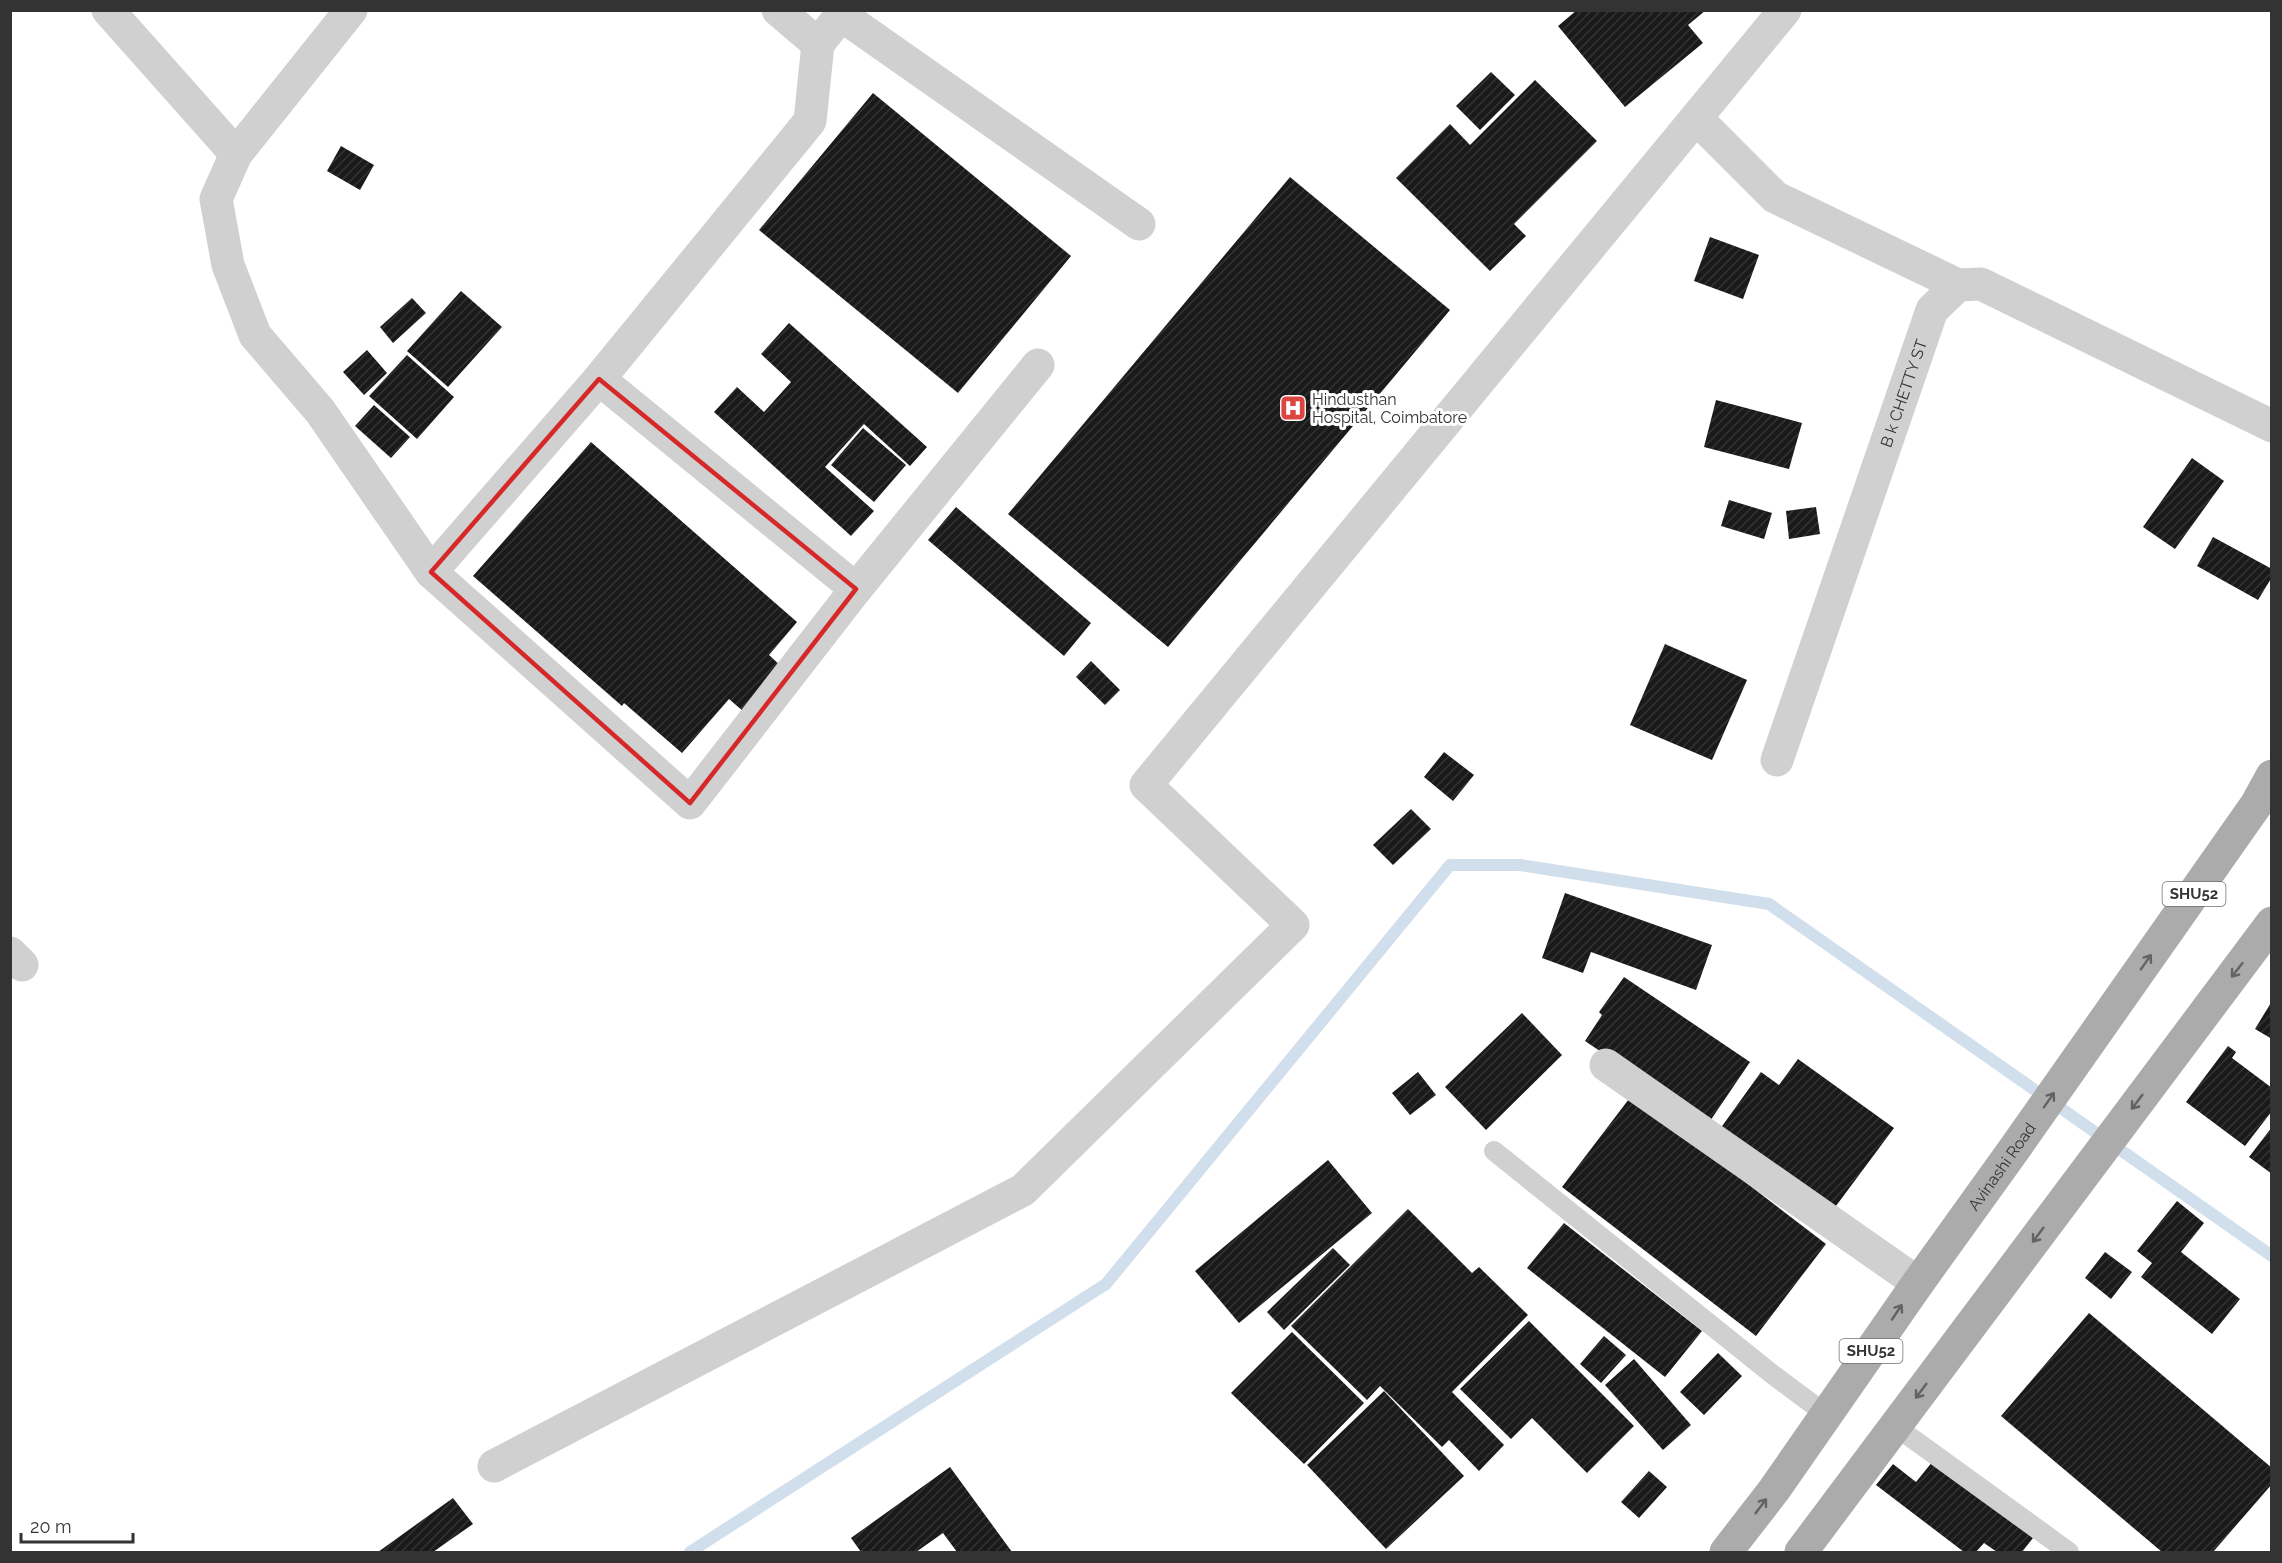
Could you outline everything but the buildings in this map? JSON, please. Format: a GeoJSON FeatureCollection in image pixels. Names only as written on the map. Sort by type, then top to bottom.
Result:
{"type":"FeatureCollection","features":[{"type":"Feature","properties":{"kind":"main road","name":"Avinashi Road"},"geometry":{"type":"LineString","coordinates":[[1726,1552],[1827,1414],[2256,805],[2271,776]]}},
{"type":"Feature","properties":{"kind":"main road"},"geometry":{"type":"LineString","coordinates":[[1801,1552],[2271,923]]}},
{"type":"Feature","properties":{"kind":"street"},"geometry":{"type":"LineString","coordinates":[[108,10],[236,154]]}},
{"type":"Feature","properties":{"kind":"street"},"geometry":{"type":"LineString","coordinates":[[351,10],[236,154],[216,199],[228,265],[255,335],[321,411],[431,572],[690,803],[856,589],[1038,365]]}},
{"type":"Feature","properties":{"kind":"street"},"geometry":{"type":"LineString","coordinates":[[778,10],[818,44]]}},
{"type":"Feature","properties":{"kind":"street"},"geometry":{"type":"LineString","coordinates":[[494,1466],[1023,1190],[1293,925],[1146,785],[1785,10]]}},
{"type":"Feature","properties":{"kind":"street"},"geometry":{"type":"LineString","coordinates":[[431,572],[599,379],[810,121],[818,44],[843,13],[1139,224]]}},
{"type":"Feature","properties":{"kind":"street"},"geometry":{"type":"LineString","coordinates":[[1696,118],[1775,197],[1958,285],[1981,284],[2271,426]]}},
{"type":"Feature","properties":{"kind":"street","name":"B k CHETTY ST"},"geometry":{"type":"LineString","coordinates":[[1777,760],[1932,310],[1958,285]]}},
{"type":"Feature","properties":{"kind":"street"},"geometry":{"type":"LineString","coordinates":[[599,379],[856,589]]}},
{"type":"Feature","properties":{"kind":"street"},"geometry":{"type":"LineString","coordinates":[[1606,1065],[1918,1282]]}},
{"type":"Feature","properties":{"kind":"lane"},"geometry":{"type":"LineString","coordinates":[[1494,1151],[1772,1374],[1827,1414]]}},
{"type":"Feature","properties":{"kind":"lane"},"geometry":{"type":"LineString","coordinates":[[1895,1426],[2069,1552]]}},
{"type":"Feature","properties":{"kind":"highlighted area"},"geometry":{"type":"Polygon","coordinates":[[[599,379],[856,589],[690,803],[431,572],[599,379]]]}},
{"type":"Feature","properties":{"kind":"waterway"},"geometry":{"type":"LineString","coordinates":[[690,1552],[1106,1284],[1450,865],[1520,865],[1769,904],[2272,1256]]}},
{"type":"Feature","properties":{"kind":"place","name":"Hindusthan Hospital, Coimbatore"},"geometry":{"type":"Point","coordinates":[1293,408]}}]}
